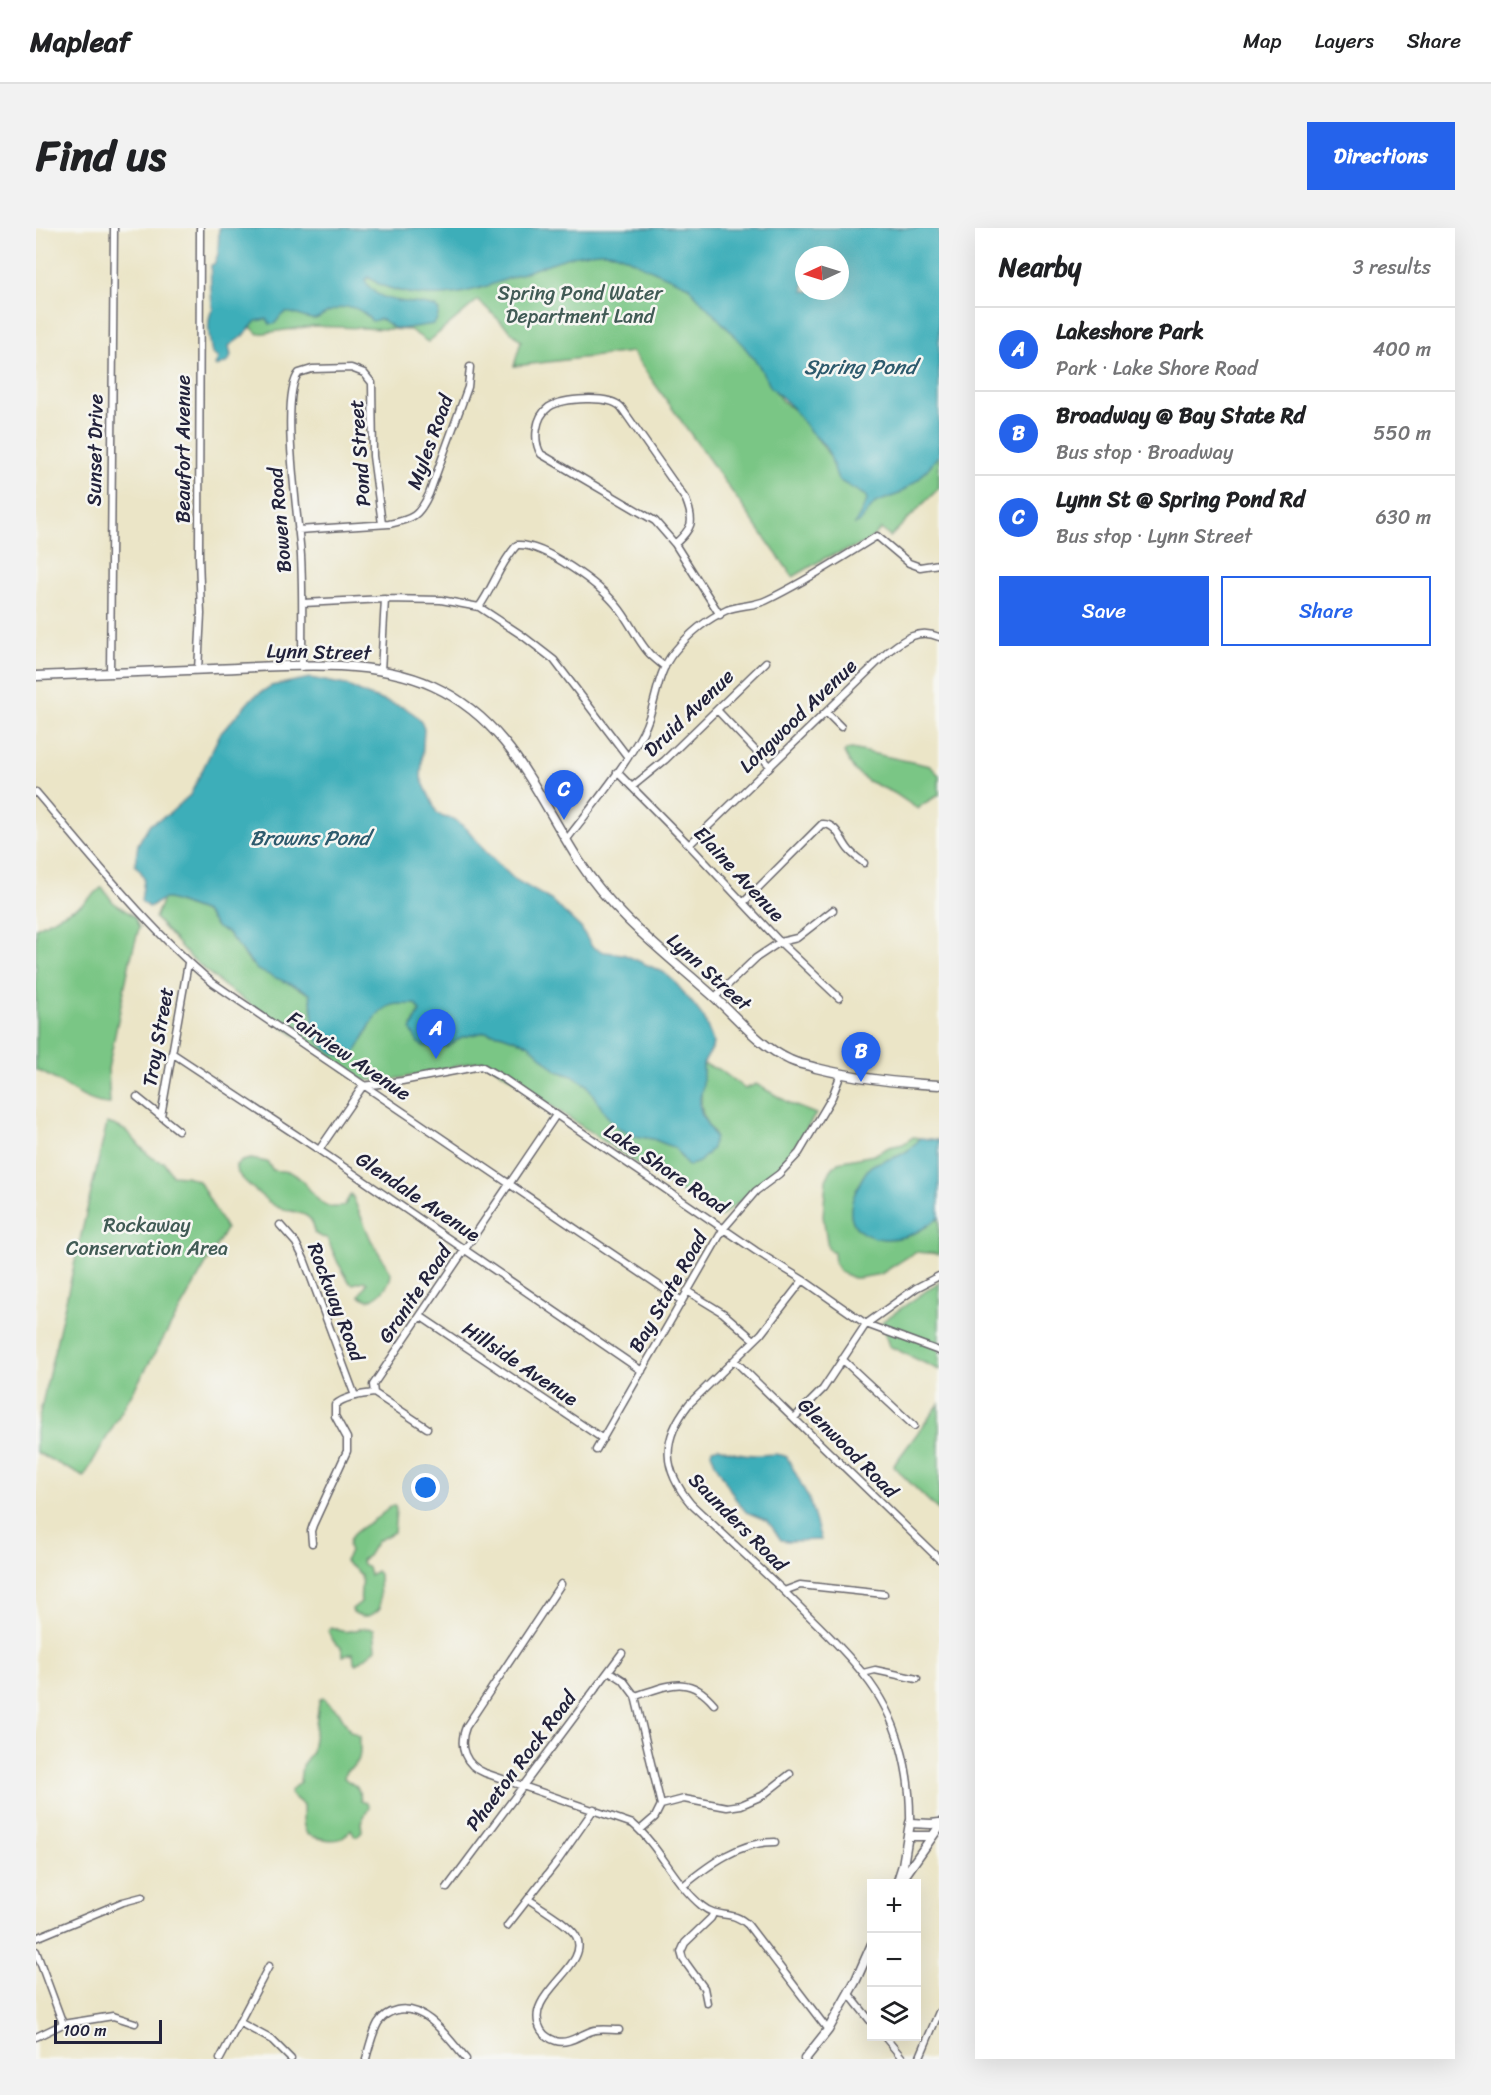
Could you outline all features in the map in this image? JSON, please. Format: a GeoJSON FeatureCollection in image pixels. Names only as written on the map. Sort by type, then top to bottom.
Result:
{"type":"FeatureCollection","features":[{"type":"Feature","properties":{"kind":"main road","name":"Lynn Street"},"geometry":{"type":"LineString","coordinates":[[36,676],[342,666],[381,670],[434,686],[464,702],[494,729],[522,764],[578,860],[602,894],[623,916],[772,1050],[791,1061],[841,1074],[939,1085]]}},
{"type":"Feature","properties":{"kind":"main road"},"geometry":{"type":"LineString","coordinates":[[899,1879],[910,1823],[939,1825],[902,1879]]}},
{"type":"Feature","properties":{"kind":"main road"},"geometry":{"type":"LineString","coordinates":[[909,1836],[932,1836]]}},
{"type":"Feature","properties":{"kind":"main road"},"geometry":{"type":"LineString","coordinates":[[804,2058],[828,2030],[849,1994],[867,1955]]}},
{"type":"Feature","properties":{"kind":"street","name":"Sunset Drive"},"geometry":{"type":"LineString","coordinates":[[110,673],[114,228]]}},
{"type":"Feature","properties":{"kind":"street","name":"Beaufort Avenue"},"geometry":{"type":"LineString","coordinates":[[198,670],[201,615],[199,556],[200,228]]}},
{"type":"Feature","properties":{"kind":"street","name":"Myles Road"},"geometry":{"type":"LineString","coordinates":[[298,530],[382,524],[402,521],[416,515],[429,494],[468,387],[470,367]]}},
{"type":"Feature","properties":{"kind":"street","name":"Pond Street"},"geometry":{"type":"LineString","coordinates":[[299,373],[312,369],[351,368],[364,373],[370,381],[373,456],[382,524]]}},
{"type":"Feature","properties":{"kind":"street","name":"Bowen Road"},"geometry":{"type":"LineString","coordinates":[[299,373],[293,384],[291,426],[303,603],[302,667]]}},
{"type":"Feature","properties":{"kind":"street"},"geometry":{"type":"LineString","coordinates":[[675,544],[689,531],[690,510],[686,500],[621,407],[613,401],[601,399],[565,401],[549,408],[541,419],[536,435],[537,448],[541,454],[654,521],[675,544],[720,615]]}},
{"type":"Feature","properties":{"kind":"street"},"geometry":{"type":"LineString","coordinates":[[567,839],[617,772],[644,731],[655,702],[660,674],[674,653],[700,627],[728,610],[765,602],[877,536],[893,552],[909,563],[920,567],[939,564]]}},
{"type":"Feature","properties":{"kind":"street"},"geometry":{"type":"LineString","coordinates":[[479,607],[489,593],[506,557],[517,545],[526,544],[556,558],[598,586],[618,606],[648,652],[665,667]]}},
{"type":"Feature","properties":{"kind":"street"},"geometry":{"type":"LineString","coordinates":[[381,670],[386,599]]}},
{"type":"Feature","properties":{"kind":"street"},"geometry":{"type":"LineString","coordinates":[[303,603],[386,599],[441,600],[479,607],[554,660],[627,756]]}},
{"type":"Feature","properties":{"kind":"street","name":"Longwood Avenue"},"geometry":{"type":"LineString","coordinates":[[689,845],[901,641],[924,633],[939,636]]}},
{"type":"Feature","properties":{"kind":"street","name":"Druid Avenue"},"geometry":{"type":"LineString","coordinates":[[633,786],[665,760],[766,662]]}},
{"type":"Feature","properties":{"kind":"street"},"geometry":{"type":"LineString","coordinates":[[717,710],[770,766]]}},
{"type":"Feature","properties":{"kind":"street"},"geometry":{"type":"LineString","coordinates":[[826,712],[841,727]]}},
{"type":"Feature","properties":{"kind":"street","name":"Elaine Avenue"},"geometry":{"type":"LineString","coordinates":[[617,772],[633,786],[780,942],[839,998]]}},
{"type":"Feature","properties":{"kind":"street","name":"Fairview Avenue"},"geometry":{"type":"LineString","coordinates":[[36,792],[188,963],[213,983],[682,1301]]}},
{"type":"Feature","properties":{"kind":"street"},"geometry":{"type":"LineString","coordinates":[[744,902],[822,824],[834,827],[850,852],[864,863]]}},
{"type":"Feature","properties":{"kind":"street"},"geometry":{"type":"LineString","coordinates":[[715,997],[756,958],[780,942],[797,938],[833,910]]}},
{"type":"Feature","properties":{"kind":"street","name":"Troy Street"},"geometry":{"type":"LineString","coordinates":[[161,1116],[188,963]]}},
{"type":"Feature","properties":{"kind":"street","name":"Glendale Avenue"},"geometry":{"type":"LineString","coordinates":[[172,1053],[466,1249],[642,1371]]}},
{"type":"Feature","properties":{"kind":"street","name":"Lake Shore Road"},"geometry":{"type":"LineString","coordinates":[[363,1086],[402,1082],[481,1066],[504,1079],[866,1324],[939,1351]]}},
{"type":"Feature","properties":{"kind":"street","name":"Bay State Road"},"geometry":{"type":"LineString","coordinates":[[596,1450],[724,1228],[756,1191],[779,1174],[799,1153],[832,1096],[841,1074]]}},
{"type":"Feature","properties":{"kind":"street"},"geometry":{"type":"LineString","coordinates":[[319,1150],[363,1086]]}},
{"type":"Feature","properties":{"kind":"street"},"geometry":{"type":"LineString","coordinates":[[137,1097],[178,1130]]}},
{"type":"Feature","properties":{"kind":"street","name":"Granite Road"},"geometry":{"type":"LineString","coordinates":[[374,1393],[373,1385],[556,1115]]}},
{"type":"Feature","properties":{"kind":"street","name":"Rockway Road"},"geometry":{"type":"LineString","coordinates":[[280,1225],[296,1243],[304,1259],[355,1396]]}},
{"type":"Feature","properties":{"kind":"street"},"geometry":{"type":"LineString","coordinates":[[794,1418],[823,1389],[866,1324],[916,1288],[939,1276]]}},
{"type":"Feature","properties":{"kind":"street","name":"Saunders Road"},"geometry":{"type":"LineString","coordinates":[[803,1280],[735,1361],[680,1415],[669,1438],[669,1465],[680,1490],[691,1504],[784,1591],[800,1585],[884,1594]]}},
{"type":"Feature","properties":{"kind":"street"},"geometry":{"type":"LineString","coordinates":[[687,1292],[723,1313],[754,1340]]}},
{"type":"Feature","properties":{"kind":"street","name":"Hillside Avenue"},"geometry":{"type":"LineString","coordinates":[[420,1316],[603,1439]]}},
{"type":"Feature","properties":{"kind":"street"},"geometry":{"type":"LineString","coordinates":[[842,1359],[914,1426]]}},
{"type":"Feature","properties":{"kind":"street","name":"Glenwood Road"},"geometry":{"type":"LineString","coordinates":[[735,1361],[939,1559]]}},
{"type":"Feature","properties":{"kind":"street"},"geometry":{"type":"LineString","coordinates":[[312,1543],[310,1537],[312,1525],[346,1457],[348,1444],[345,1432],[334,1410],[338,1402],[374,1393],[427,1428]]}},
{"type":"Feature","properties":{"kind":"street"},"geometry":{"type":"LineString","coordinates":[[561,1584],[468,1724],[462,1738],[464,1753],[475,1768],[485,1773],[626,1820],[640,1830],[683,1886],[701,1905],[714,1914],[734,1915],[748,1925],[828,2030]]}},
{"type":"Feature","properties":{"kind":"street"},"geometry":{"type":"LineString","coordinates":[[784,1591],[863,1673],[880,1699],[900,1745],[909,1785],[910,1823]]}},
{"type":"Feature","properties":{"kind":"street","name":"Phaeton Rock Road"},"geometry":{"type":"LineString","coordinates":[[447,1888],[622,1653]]}},
{"type":"Feature","properties":{"kind":"street"},"geometry":{"type":"LineString","coordinates":[[863,1673],[874,1670],[917,1679]]}},
{"type":"Feature","properties":{"kind":"street"},"geometry":{"type":"LineString","coordinates":[[609,1671],[623,1680],[635,1696],[661,1804],[655,1816],[640,1830]]}},
{"type":"Feature","properties":{"kind":"street"},"geometry":{"type":"LineString","coordinates":[[635,1696],[682,1684],[701,1690],[714,1704]]}},
{"type":"Feature","properties":{"kind":"street"},"geometry":{"type":"LineString","coordinates":[[661,1804],[687,1799],[727,1807],[741,1805],[762,1796],[790,1774]]}},
{"type":"Feature","properties":{"kind":"street"},"geometry":{"type":"LineString","coordinates":[[507,1926],[557,1862],[594,1809]]}},
{"type":"Feature","properties":{"kind":"street"},"geometry":{"type":"LineString","coordinates":[[683,1886],[706,1866],[733,1852],[753,1845],[775,1842]]}},
{"type":"Feature","properties":{"kind":"street"},"geometry":{"type":"LineString","coordinates":[[36,1938],[123,1902],[142,1897]]}},
{"type":"Feature","properties":{"kind":"street"},"geometry":{"type":"LineString","coordinates":[[528,1899],[568,1928],[575,1935],[578,1944],[575,1958],[540,2006],[538,2019],[542,2030],[552,2039],[564,2042],[598,2030],[619,2030]]}},
{"type":"Feature","properties":{"kind":"street"},"geometry":{"type":"LineString","coordinates":[[707,2003],[704,1988],[683,1959],[681,1952],[684,1944],[714,1914]]}},
{"type":"Feature","properties":{"kind":"street"},"geometry":{"type":"LineString","coordinates":[[36,1952],[63,2025]]}},
{"type":"Feature","properties":{"kind":"street"},"geometry":{"type":"LineString","coordinates":[[220,2059],[269,1966]]}},
{"type":"Feature","properties":{"kind":"street"},"geometry":{"type":"LineString","coordinates":[[849,1994],[867,2017]]}},
{"type":"Feature","properties":{"kind":"street"},"geometry":{"type":"LineString","coordinates":[[366,2059],[379,2021],[390,2012],[405,2009],[427,2017],[466,2059]]}},
{"type":"Feature","properties":{"kind":"street"},"geometry":{"type":"LineString","coordinates":[[919,2059],[939,2012]]}},
{"type":"Feature","properties":{"kind":"street"},"geometry":{"type":"LineString","coordinates":[[36,2037],[63,2025],[113,2016],[135,2023]]}},
{"type":"Feature","properties":{"kind":"street"},"geometry":{"type":"LineString","coordinates":[[239,2022],[272,2040],[291,2059]]}},
{"type":"Feature","properties":{"kind":"street"},"geometry":{"type":"LineString","coordinates":[[887,2041],[903,2059]]}},
{"type":"Feature","properties":{"kind":"green space","name":"Spring Pond Water Department Land"},"geometry":{"type":"Polygon","coordinates":[[[252,228],[554,256],[609,247],[695,289],[727,323],[756,360],[781,400],[800,415],[834,459],[939,440],[939,488],[890,537],[881,529],[866,543],[825,558],[793,577],[632,352],[514,366],[521,341],[478,300],[428,342],[410,330],[313,326],[258,334],[251,327],[252,228]]]}},
{"type":"Feature","properties":{"kind":"green space"},"geometry":{"type":"Polygon","coordinates":[[[852,749],[930,766],[939,775],[939,795],[918,809],[894,793],[868,781],[855,771],[844,753],[852,749]]]}},
{"type":"Feature","properties":{"kind":"green space"},"geometry":{"type":"Polygon","coordinates":[[[102,887],[113,902],[135,917],[139,928],[108,1069],[110,1104],[81,1096],[36,1070],[36,928],[81,905],[102,887]]]}},
{"type":"Feature","properties":{"kind":"green space"},"geometry":{"type":"Polygon","coordinates":[[[163,899],[205,912],[217,928],[227,932],[251,964],[310,994],[314,1026],[319,1041],[334,1053],[347,1058],[354,1052],[372,1022],[384,1009],[395,1004],[416,1004],[420,1011],[412,1026],[433,1046],[450,1045],[462,1037],[485,1032],[500,1034],[528,1044],[565,1074],[587,1085],[619,1129],[634,1136],[653,1139],[675,1148],[688,1166],[714,1133],[702,1109],[703,1064],[720,1070],[745,1089],[756,1084],[793,1105],[816,1114],[780,1169],[720,1217],[485,1061],[400,1078],[371,1081],[358,1079],[224,986],[189,956],[155,918],[163,899]]]}},
{"type":"Feature","properties":{"kind":"green space","name":"Rockaway Conservation Area"},"geometry":{"type":"Polygon","coordinates":[[[107,1123],[126,1131],[148,1154],[164,1162],[172,1175],[186,1176],[199,1181],[226,1229],[84,1477],[36,1452],[36,1430],[107,1123]]]}},
{"type":"Feature","properties":{"kind":"green space"},"geometry":{"type":"Polygon","coordinates":[[[913,1137],[920,1138],[906,1152],[873,1164],[868,1169],[856,1191],[852,1205],[852,1217],[855,1226],[862,1232],[882,1239],[911,1235],[939,1218],[939,1254],[915,1252],[881,1274],[859,1278],[853,1278],[840,1272],[835,1264],[834,1253],[828,1248],[823,1216],[826,1180],[831,1170],[838,1162],[874,1155],[889,1147],[903,1144],[913,1137]]]}},
{"type":"Feature","properties":{"kind":"green space"},"geometry":{"type":"Polygon","coordinates":[[[251,1159],[267,1162],[273,1170],[292,1173],[326,1206],[344,1206],[352,1195],[371,1240],[391,1273],[381,1293],[369,1300],[359,1296],[367,1283],[364,1281],[350,1283],[327,1238],[314,1233],[311,1220],[302,1214],[273,1205],[245,1181],[236,1171],[236,1165],[251,1159]]]}},
{"type":"Feature","properties":{"kind":"green space"},"geometry":{"type":"Polygon","coordinates":[[[939,1282],[939,1370],[889,1346],[882,1325],[883,1321],[939,1282]]]}},
{"type":"Feature","properties":{"kind":"green space"},"geometry":{"type":"Polygon","coordinates":[[[939,1404],[939,1511],[893,1466],[939,1404]]]}},
{"type":"Feature","properties":{"kind":"green space"},"geometry":{"type":"Polygon","coordinates":[[[391,1506],[395,1506],[396,1510],[394,1532],[377,1541],[368,1556],[361,1560],[368,1568],[370,1575],[376,1571],[379,1574],[380,1608],[371,1615],[360,1616],[352,1609],[361,1602],[361,1576],[345,1561],[350,1552],[348,1546],[358,1530],[391,1506]]]}},
{"type":"Feature","properties":{"kind":"green space"},"geometry":{"type":"Polygon","coordinates":[[[332,1627],[343,1631],[374,1629],[376,1649],[357,1664],[354,1662],[353,1653],[343,1656],[342,1648],[334,1642],[328,1631],[332,1627]]]}},
{"type":"Feature","properties":{"kind":"green space"},"geometry":{"type":"Polygon","coordinates":[[[323,1698],[339,1712],[350,1731],[360,1737],[358,1761],[346,1771],[344,1778],[356,1786],[361,1801],[367,1803],[369,1808],[361,1822],[362,1831],[357,1836],[351,1829],[344,1837],[336,1840],[307,1834],[303,1823],[303,1805],[290,1794],[300,1782],[302,1765],[312,1752],[319,1703],[323,1698]]]}},
{"type":"Feature","properties":{"kind":"water","name":"Spring Pond"},"geometry":{"type":"Polygon","coordinates":[[[219,228],[939,228],[939,455],[920,478],[899,494],[875,503],[859,523],[855,524],[867,501],[866,496],[838,480],[825,446],[790,405],[770,386],[758,364],[738,339],[689,286],[614,253],[590,253],[558,260],[489,285],[449,295],[406,293],[381,285],[368,277],[365,280],[370,288],[386,298],[436,307],[439,311],[434,324],[394,328],[381,319],[372,321],[361,311],[351,307],[333,310],[314,319],[286,313],[274,324],[270,324],[267,319],[256,321],[243,336],[229,346],[231,356],[228,362],[217,367],[215,366],[218,358],[212,354],[209,337],[209,319],[213,309],[211,265],[214,264],[218,254],[219,228]]]}},
{"type":"Feature","properties":{"kind":"water","name":"Browns Pond"},"geometry":{"type":"Polygon","coordinates":[[[310,678],[346,685],[405,708],[414,714],[421,721],[424,729],[421,778],[437,813],[454,819],[468,830],[486,852],[514,879],[551,900],[581,928],[592,947],[604,952],[623,954],[663,972],[674,981],[694,1005],[704,1018],[713,1042],[712,1049],[703,1064],[703,1085],[699,1103],[702,1116],[715,1137],[712,1148],[699,1162],[688,1166],[675,1148],[653,1139],[634,1136],[619,1129],[606,1115],[587,1085],[573,1076],[557,1071],[528,1044],[500,1034],[485,1032],[462,1037],[447,1047],[424,1046],[418,1043],[411,1030],[420,1011],[416,1004],[395,1004],[385,1009],[373,1020],[352,1056],[345,1057],[336,1054],[326,1048],[316,1035],[310,994],[257,970],[227,932],[217,928],[205,912],[169,899],[163,899],[149,907],[141,901],[144,879],[135,865],[138,844],[149,825],[169,814],[190,795],[220,734],[252,698],[271,686],[310,678]]]}},
{"type":"Feature","properties":{"kind":"water"},"geometry":{"type":"Polygon","coordinates":[[[920,1138],[939,1140],[939,1218],[907,1236],[895,1239],[871,1237],[855,1225],[851,1216],[851,1205],[856,1191],[868,1169],[877,1163],[906,1152],[920,1138]]]}},
{"type":"Feature","properties":{"kind":"water"},"geometry":{"type":"Polygon","coordinates":[[[719,1447],[742,1454],[776,1454],[787,1457],[809,1499],[821,1540],[781,1540],[768,1521],[746,1512],[735,1498],[715,1463],[711,1452],[712,1449],[719,1447]]]}},
{"type":"Feature","properties":{"kind":"place","name":"Lynn St @ Spring Pond Rd"},"geometry":{"type":"Point","coordinates":[564,820]}},
{"type":"Feature","properties":{"kind":"place","name":"Lakeshore Park"},"geometry":{"type":"Point","coordinates":[436,1059]}},
{"type":"Feature","properties":{"kind":"place","name":"Broadway @ Bay State Rd"},"geometry":{"type":"Point","coordinates":[861,1082]}}]}
